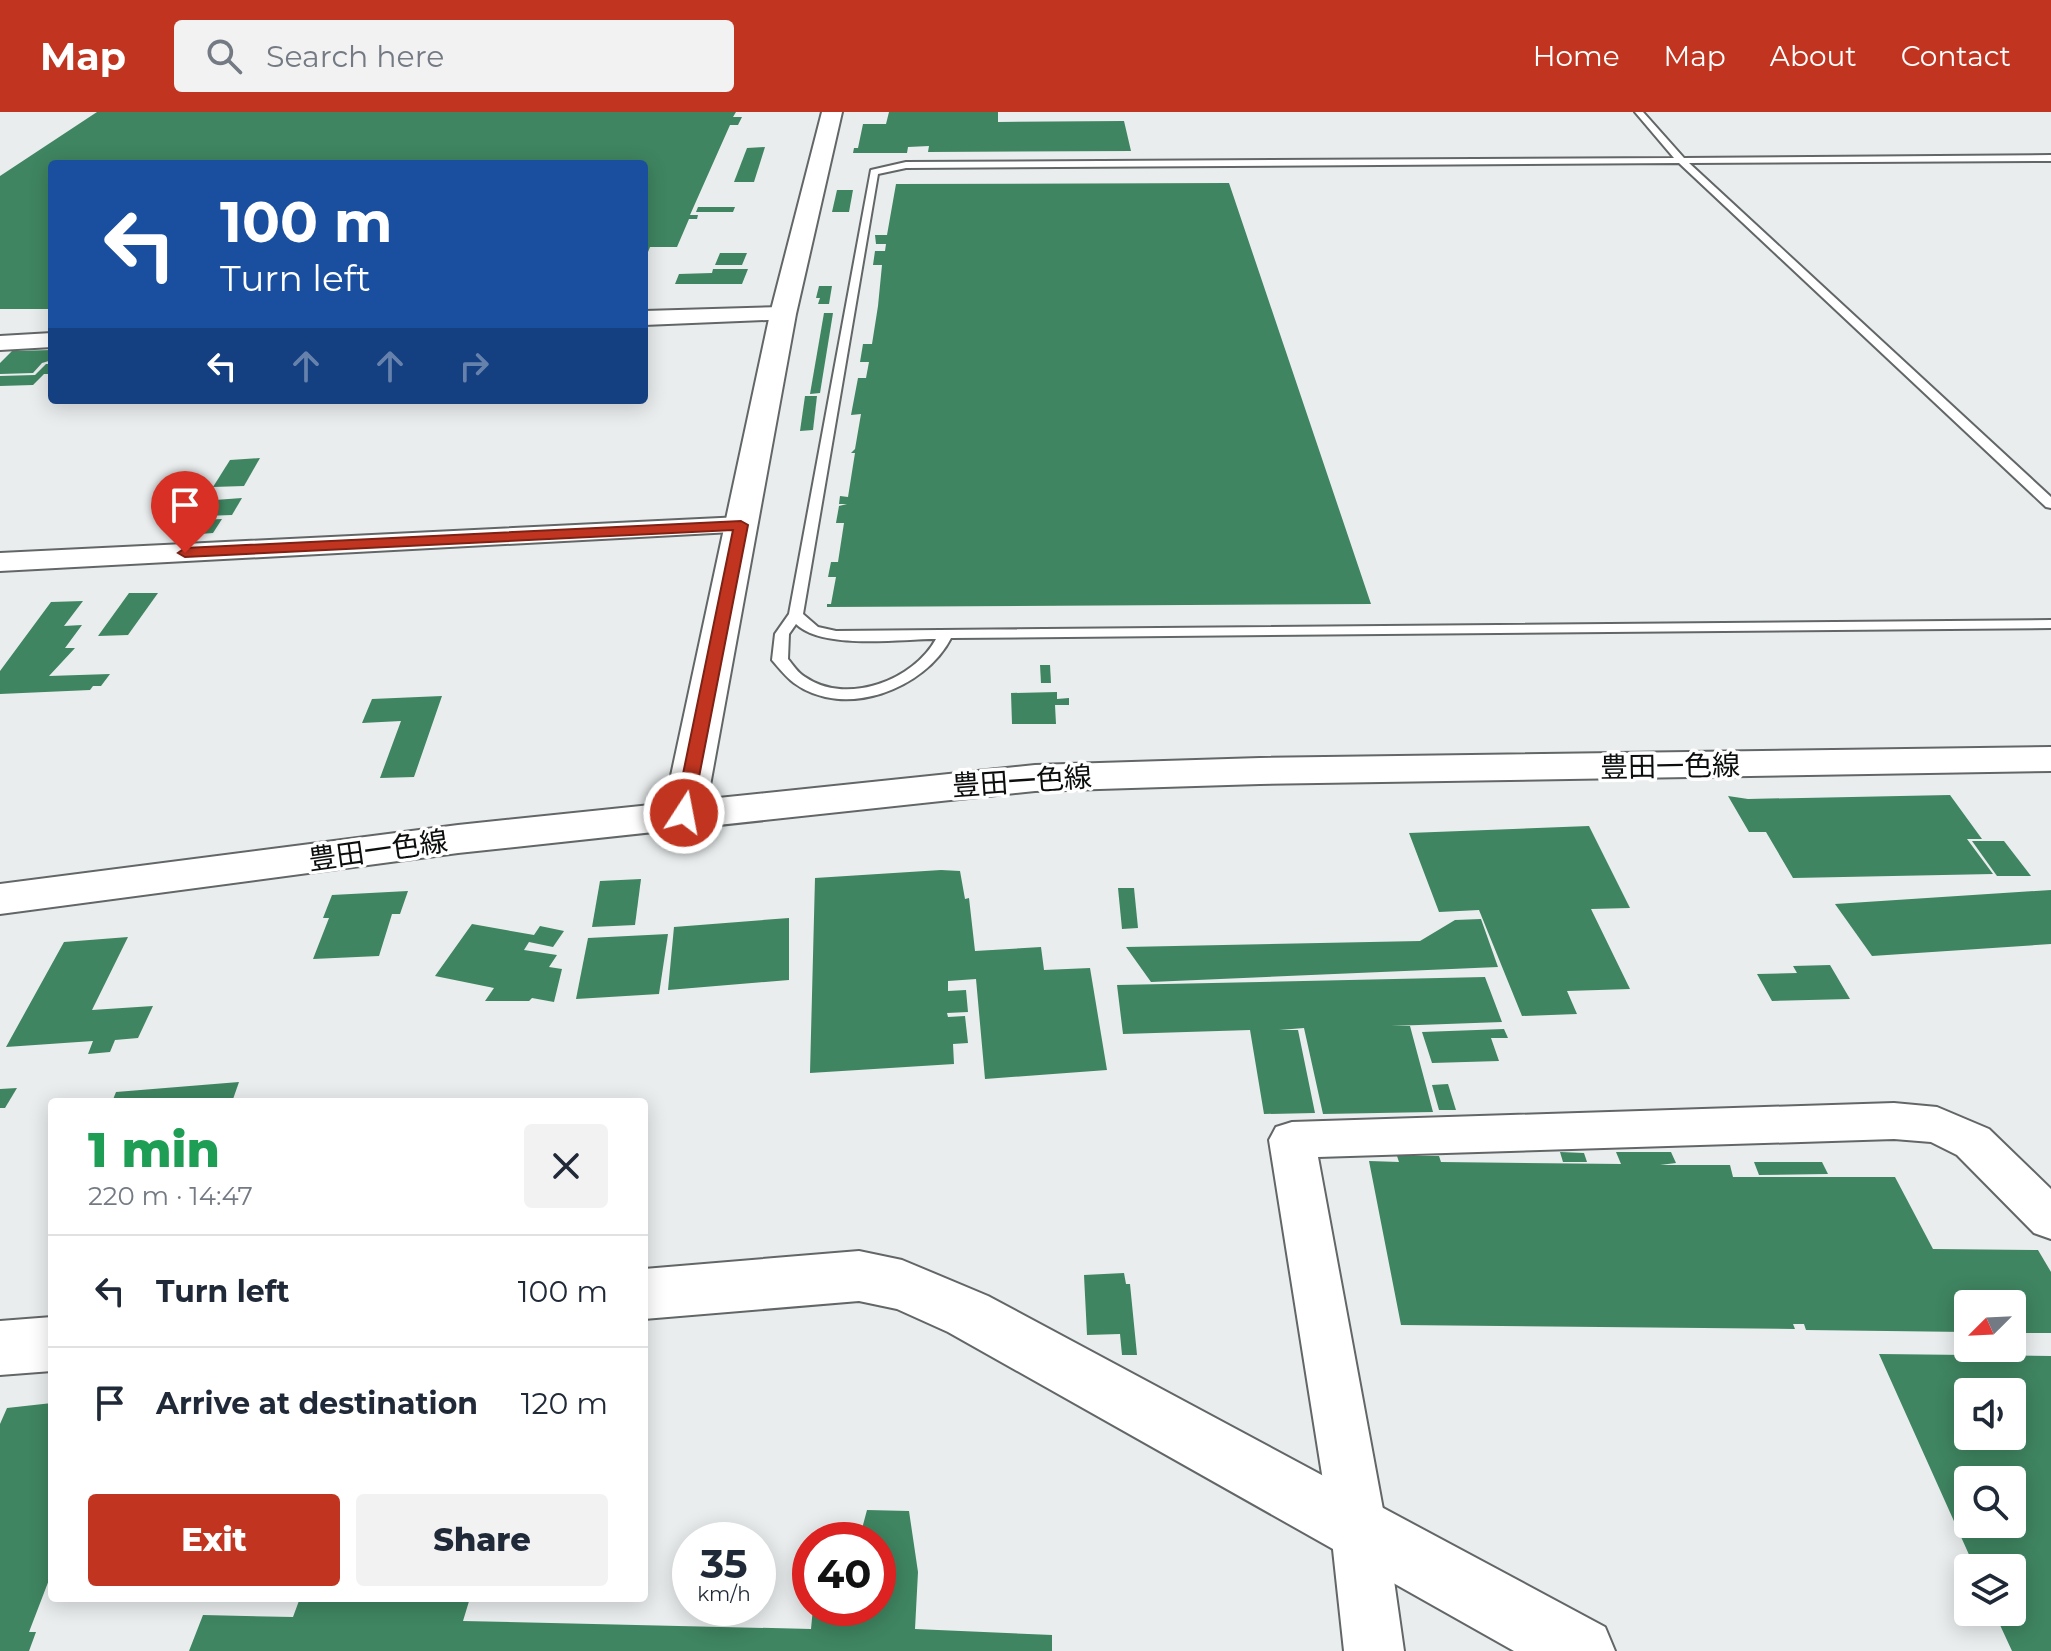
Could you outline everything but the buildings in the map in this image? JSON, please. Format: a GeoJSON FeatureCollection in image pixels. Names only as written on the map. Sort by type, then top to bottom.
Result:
{"type":"FeatureCollection","features":[{"type":"Feature","properties":{"kind":"street"},"geometry":{"type":"LineString","coordinates":[[684,813],[783,314],[832,112]]}},
{"type":"Feature","properties":{"kind":"street"},"geometry":{"type":"LineString","coordinates":[[648,318],[783,314]]}},
{"type":"Feature","properties":{"kind":"street"},"geometry":{"type":"LineString","coordinates":[[1,343],[48,340]]}},
{"type":"Feature","properties":{"kind":"street"},"geometry":{"type":"LineString","coordinates":[[0,562],[741,525]]}},
{"type":"Feature","properties":{"kind":"street","name":"豊田一色線"},"geometry":{"type":"LineString","coordinates":[[0,899],[458,839],[1035,778],[1260,771],[2051,759]]}},
{"type":"Feature","properties":{"kind":"street"},"geometry":{"type":"LineString","coordinates":[[1374,1651],[1359,1531],[1292,1140],[1894,1121],[1937,1125],[1973,1142],[2051,1219]]}},
{"type":"Feature","properties":{"kind":"street"},"geometry":{"type":"LineString","coordinates":[[648,1294],[831,1278],[888,1278],[968,1314],[1581,1651]]}},
{"type":"Feature","properties":{"kind":"street"},"geometry":{"type":"LineString","coordinates":[[0,1348],[48,1344]]}},
{"type":"Feature","properties":{"kind":"lane"},"geometry":{"type":"LineString","coordinates":[[1639,112],[1681,160],[2051,504]]}},
{"type":"Feature","properties":{"kind":"lane"},"geometry":{"type":"LineString","coordinates":[[946,634],[943,644],[928,660],[899,683],[869,692],[833,694],[801,682],[780,660],[782,634],[796,614],[874,172],[906,165],[2051,158]]}},
{"type":"Feature","properties":{"kind":"lane"},"geometry":{"type":"LineString","coordinates":[[796,614],[803,625],[816,632],[836,635],[2051,624]]}},
{"type":"Feature","properties":{"kind":"route"},"geometry":{"type":"LineString","coordinates":[[185,553],[741,525],[684,813]]}}]}
